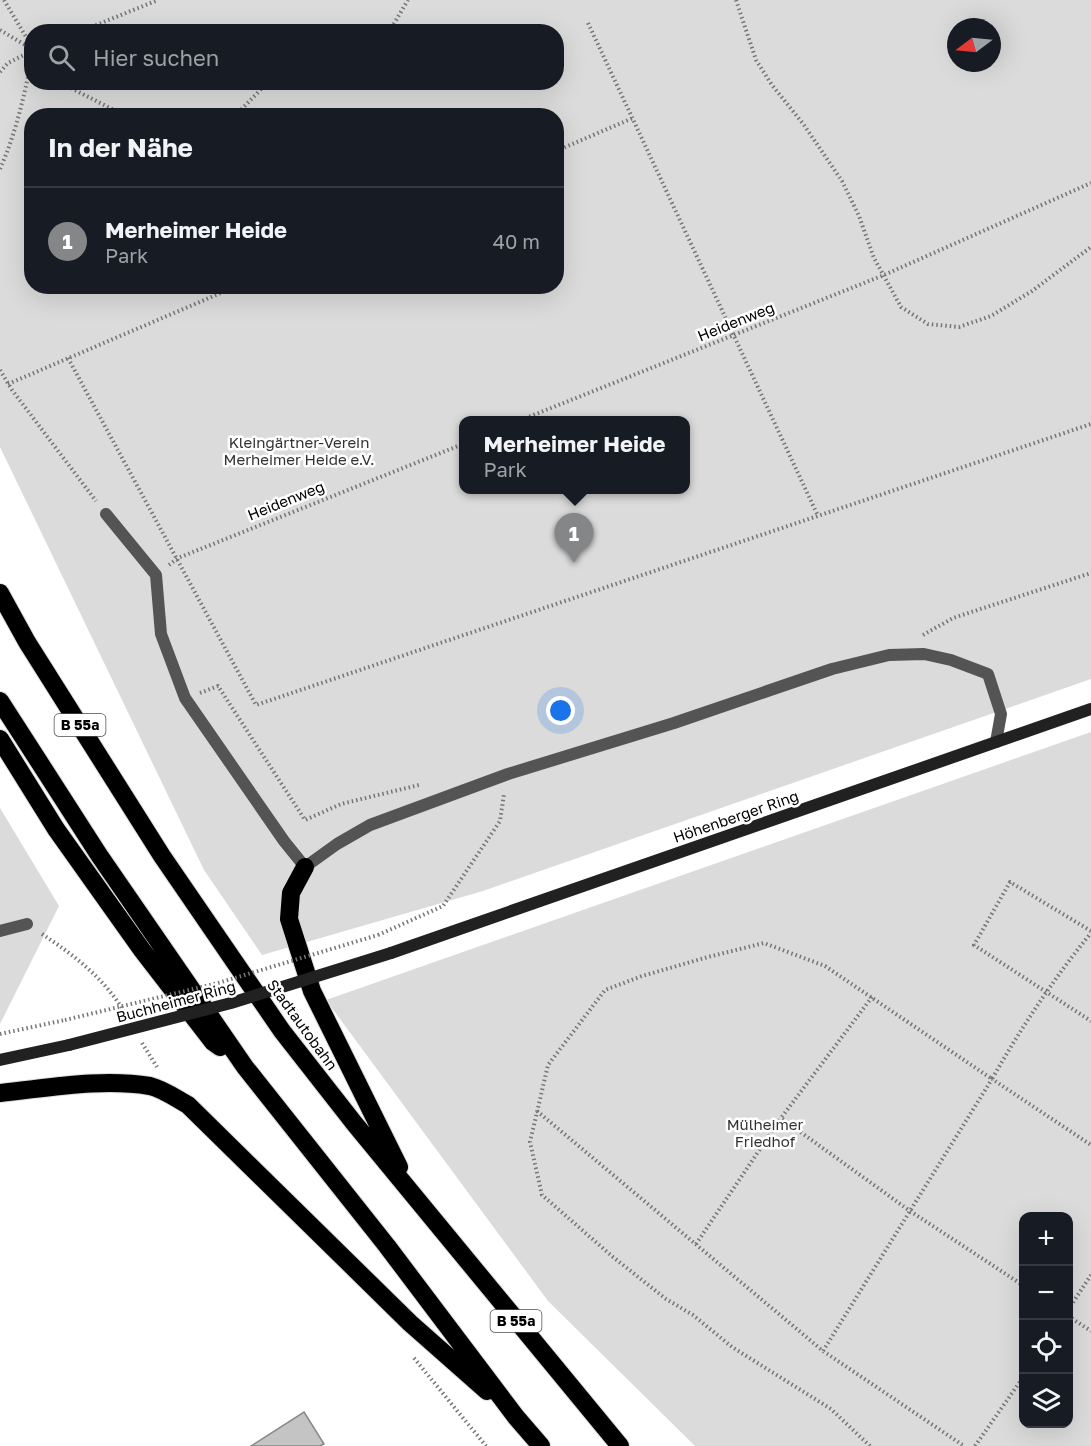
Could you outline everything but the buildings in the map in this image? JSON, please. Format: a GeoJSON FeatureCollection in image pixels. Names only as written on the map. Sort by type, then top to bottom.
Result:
{"type":"FeatureCollection","features":[{"type":"Feature","properties":{"kind":"highway","name":"Stadtautobahn"},"geometry":{"type":"LineString","coordinates":[[0,593],[33,652],[168,866],[282,1030],[354,1123],[620,1446]]}},
{"type":"Feature","properties":{"kind":"highway"},"geometry":{"type":"LineString","coordinates":[[0,701],[99,855],[245,1067],[387,1246],[516,1417],[541,1446]]}},
{"type":"Feature","properties":{"kind":"highway"},"geometry":{"type":"LineString","coordinates":[[0,739],[57,829],[142,950],[213,1042],[245,1067]]}},
{"type":"Feature","properties":{"kind":"highway"},"geometry":{"type":"LineString","coordinates":[[305,867],[291,893],[288,919],[312,991],[414,1195]]}},
{"type":"Feature","properties":{"kind":"highway"},"geometry":{"type":"LineString","coordinates":[[0,1093],[83,1084],[152,1086],[188,1105],[410,1323],[516,1417]]}},
{"type":"Feature","properties":{"kind":"street"},"geometry":{"type":"LineString","coordinates":[[106,514],[156,575],[160,634],[185,698],[284,841],[305,867],[336,844],[370,825],[508,774],[674,723],[832,669],[889,655],[924,654],[951,660],[988,674],[1001,714],[996,742]]}},
{"type":"Feature","properties":{"kind":"street","name":"Höhenberger Ring"},"geometry":{"type":"LineString","coordinates":[[391,953],[1091,709]]}},
{"type":"Feature","properties":{"kind":"street"},"geometry":{"type":"LineString","coordinates":[[0,931],[27,924]]}},
{"type":"Feature","properties":{"kind":"street","name":"Buchheimer Ring"},"geometry":{"type":"LineString","coordinates":[[0,1060],[69,1045],[231,1003],[391,953]]}},
{"type":"Feature","properties":{"kind":"path"},"geometry":{"type":"LineString","coordinates":[[4,0],[24,35]]}},
{"type":"Feature","properties":{"kind":"path"},"geometry":{"type":"LineString","coordinates":[[99,24],[158,0]]}},
{"type":"Feature","properties":{"kind":"path"},"geometry":{"type":"LineString","coordinates":[[393,24],[408,0]]}},
{"type":"Feature","properties":{"kind":"path"},"geometry":{"type":"LineString","coordinates":[[736,0],[756,60],[842,181],[859,216],[874,258],[901,307],[928,324],[959,327],[999,311],[1032,291],[1091,247]]}},
{"type":"Feature","properties":{"kind":"path"},"geometry":{"type":"LineString","coordinates":[[588,23],[818,516]]}},
{"type":"Feature","properties":{"kind":"path"},"geometry":{"type":"LineString","coordinates":[[0,30],[24,44]]}},
{"type":"Feature","properties":{"kind":"path"},"geometry":{"type":"LineString","coordinates":[[0,72],[8,63],[24,54]]}},
{"type":"Feature","properties":{"kind":"path"},"geometry":{"type":"LineString","coordinates":[[0,169],[8,151],[26,90]]}},
{"type":"Feature","properties":{"kind":"path"},"geometry":{"type":"LineString","coordinates":[[75,90],[110,108]]}},
{"type":"Feature","properties":{"kind":"path"},"geometry":{"type":"LineString","coordinates":[[243,108],[260,90]]}},
{"type":"Feature","properties":{"kind":"path"},"geometry":{"type":"LineString","coordinates":[[564,148],[633,118]]}},
{"type":"Feature","properties":{"kind":"path","name":"Heidenweg"},"geometry":{"type":"LineString","coordinates":[[531,416],[884,276],[1091,183]]}},
{"type":"Feature","properties":{"kind":"path"},"geometry":{"type":"LineString","coordinates":[[8,384],[218,294]]}},
{"type":"Feature","properties":{"kind":"path"},"geometry":{"type":"LineString","coordinates":[[68,358],[256,705],[1091,424]]}},
{"type":"Feature","properties":{"kind":"path"},"geometry":{"type":"LineString","coordinates":[[0,370],[8,384],[106,514]]}},
{"type":"Feature","properties":{"kind":"path","name":"Heidenweg"},"geometry":{"type":"LineString","coordinates":[[156,575],[178,558],[459,446]]}},
{"type":"Feature","properties":{"kind":"path"},"geometry":{"type":"LineString","coordinates":[[889,655],[953,618],[1091,573]]}},
{"type":"Feature","properties":{"kind":"path"},"geometry":{"type":"LineString","coordinates":[[185,698],[218,686],[305,820],[341,804],[427,783]]}},
{"type":"Feature","properties":{"kind":"path"},"geometry":{"type":"LineString","coordinates":[[0,1034],[219,983],[378,935],[443,906],[500,821],[508,774]]}},
{"type":"Feature","properties":{"kind":"path"},"geometry":{"type":"LineString","coordinates":[[823,1351],[1011,1045],[1048,992],[1091,932],[1010,882],[975,945],[1048,992],[1091,1021]]}},
{"type":"Feature","properties":{"kind":"path"},"geometry":{"type":"LineString","coordinates":[[27,924],[87,966],[117,1000],[128,1019]]}},
{"type":"Feature","properties":{"kind":"path"},"geometry":{"type":"LineString","coordinates":[[870,1446],[831,1409],[732,1347],[693,1315],[666,1299],[613,1257],[542,1195],[530,1142],[548,1065],[604,990],[642,976],[764,943],[825,966],[1091,1144]]}},
{"type":"Feature","properties":{"kind":"path"},"geometry":{"type":"LineString","coordinates":[[696,1244],[781,1118],[872,997]]}},
{"type":"Feature","properties":{"kind":"path"},"geometry":{"type":"LineString","coordinates":[[140,1038],[157,1067],[152,1086]]}},
{"type":"Feature","properties":{"kind":"path"},"geometry":{"type":"LineString","coordinates":[[536,1110],[823,1351],[964,1446]]}},
{"type":"Feature","properties":{"kind":"path"},"geometry":{"type":"LineString","coordinates":[[781,1118],[910,1211],[1019,1283]]}},
{"type":"Feature","properties":{"kind":"path"},"geometry":{"type":"LineString","coordinates":[[1073,1302],[1091,1275]]}},
{"type":"Feature","properties":{"kind":"path"},"geometry":{"type":"LineString","coordinates":[[1073,1319],[1091,1331]]}},
{"type":"Feature","properties":{"kind":"path"},"geometry":{"type":"LineString","coordinates":[[975,1446],[1019,1382]]}},
{"type":"Feature","properties":{"kind":"green space","name":"Kleingärtner-Verein Merheimer Heide e.V."},"geometry":{"type":"Polygon","coordinates":[[[0,0],[1091,0],[1091,679],[483,891],[262,955],[204,870],[0,447],[0,0]]]}},
{"type":"Feature","properties":{"kind":"green space","name":"Mülheimer Friedhof"},"geometry":{"type":"Polygon","coordinates":[[[1091,732],[1091,1446],[695,1446],[548,1301],[326,1000],[1091,732]]]}},
{"type":"Feature","properties":{"kind":"green space"},"geometry":{"type":"Polygon","coordinates":[[[0,808],[59,906],[0,1024],[0,808]]]}},
{"type":"Feature","properties":{"kind":"place","name":"Merheimer Heide"},"geometry":{"type":"Point","coordinates":[574,563]}}]}
